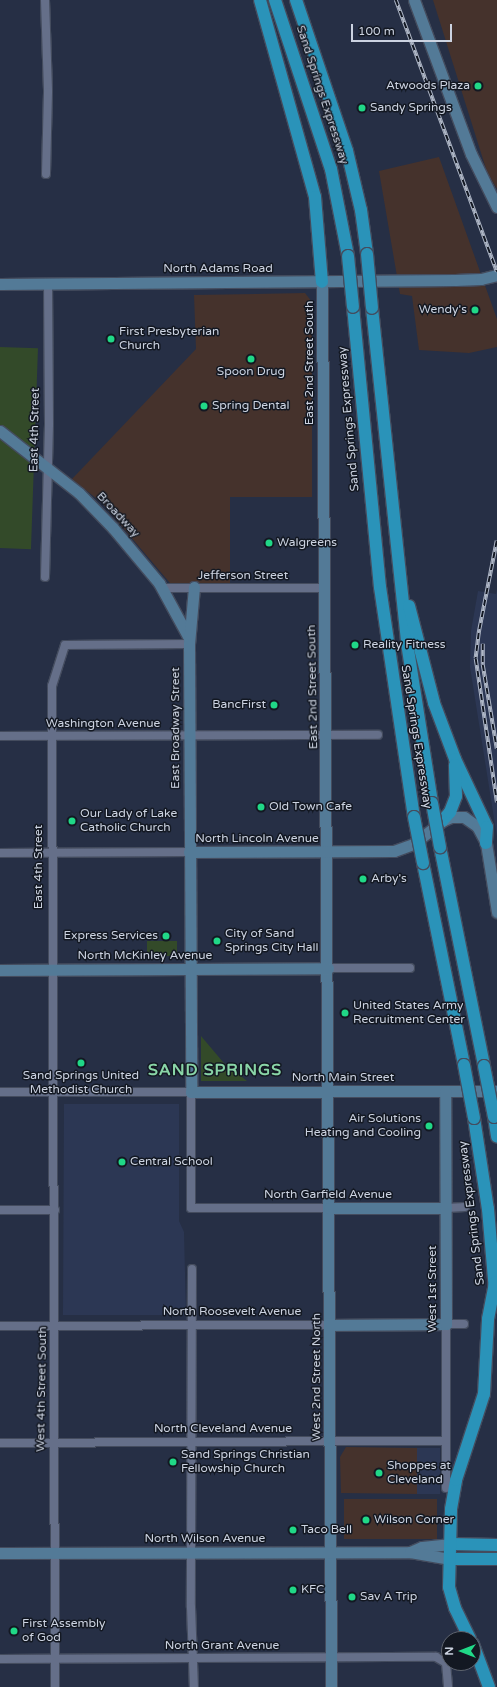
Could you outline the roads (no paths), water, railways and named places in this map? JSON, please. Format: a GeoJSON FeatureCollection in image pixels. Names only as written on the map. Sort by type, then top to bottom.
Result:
{"type":"FeatureCollection","features":[{"type":"Feature","properties":{"kind":"highway"},"geometry":{"type":"LineString","coordinates":[[260,0],[312,183],[318,220],[322,282]]}},
{"type":"Feature","properties":{"kind":"highway","name":"Sand Springs Expressway"},"geometry":{"type":"LineString","coordinates":[[275,0],[331,169],[348,256],[380,586],[414,817],[474,1118],[488,1209],[497,1316]]}},
{"type":"Feature","properties":{"kind":"highway","name":"Sand Springs Expressway"},"geometry":{"type":"LineString","coordinates":[[296,0],[347,151],[361,210],[367,254],[397,559],[407,643],[440,847],[497,1137]]}},
{"type":"Feature","properties":{"kind":"highway"},"geometry":{"type":"LineString","coordinates":[[397,559],[431,692],[455,759],[487,826],[486,843]]}},
{"type":"Feature","properties":{"kind":"highway"},"geometry":{"type":"LineString","coordinates":[[442,821],[450,812],[456,796],[455,759]]}},
{"type":"Feature","properties":{"kind":"highway"},"geometry":{"type":"LineString","coordinates":[[466,1631],[451,1598],[450,1559],[453,1493],[484,1394],[488,1319],[495,1283]]}},
{"type":"Feature","properties":{"kind":"highway","name":"North Wilson Avenue"},"geometry":{"type":"LineString","coordinates":[[451,1544],[497,1544]]}},
{"type":"Feature","properties":{"kind":"highway","name":"North Wilson Avenue"},"geometry":{"type":"LineString","coordinates":[[450,1559],[497,1559]]}},
{"type":"Feature","properties":{"kind":"highway"},"geometry":{"type":"LineString","coordinates":[[481,1666],[489,1687]]}},
{"type":"Feature","properties":{"kind":"main road"},"geometry":{"type":"LineString","coordinates":[[414,0],[471,154],[497,207]]}},
{"type":"Feature","properties":{"kind":"main road","name":"North Adams Road"},"geometry":{"type":"LineString","coordinates":[[0,284],[435,280],[481,279],[497,275]]}},
{"type":"Feature","properties":{"kind":"main road","name":"East 2nd Street South"},"geometry":{"type":"LineString","coordinates":[[322,282],[328,1091]]}},
{"type":"Feature","properties":{"kind":"main road","name":"Broadway"},"geometry":{"type":"LineString","coordinates":[[0,431],[97,510],[162,588]]}},
{"type":"Feature","properties":{"kind":"main road"},"geometry":{"type":"LineString","coordinates":[[189,642],[194,587]]}},
{"type":"Feature","properties":{"kind":"main road","name":"East Broadway Street"},"geometry":{"type":"LineString","coordinates":[[162,588],[189,642],[191,1092]]}},
{"type":"Feature","properties":{"kind":"main road"},"geometry":{"type":"LineString","coordinates":[[442,821],[458,816],[470,819],[481,831],[486,843],[497,912]]}},
{"type":"Feature","properties":{"kind":"main road","name":"North Lincoln Avenue"},"geometry":{"type":"LineString","coordinates":[[189,852],[394,851],[413,844],[442,821]]}},
{"type":"Feature","properties":{"kind":"main road","name":"North McKinley Avenue"},"geometry":{"type":"LineString","coordinates":[[0,970],[328,968]]}},
{"type":"Feature","properties":{"kind":"main road","name":"West 2nd Street North"},"geometry":{"type":"LineString","coordinates":[[328,1091],[331,1687]]}},
{"type":"Feature","properties":{"kind":"main road","name":"West 1st Street"},"geometry":{"type":"LineString","coordinates":[[445,1091],[446,1324]]}},
{"type":"Feature","properties":{"kind":"main road","name":"North Main Street"},"geometry":{"type":"LineString","coordinates":[[191,1092],[497,1091]]}},
{"type":"Feature","properties":{"kind":"main road","name":"North Garfield Avenue"},"geometry":{"type":"LineString","coordinates":[[329,1208],[446,1208]]}},
{"type":"Feature","properties":{"kind":"main road","name":"North Roosevelt Avenue"},"geometry":{"type":"LineString","coordinates":[[329,1325],[446,1324]]}},
{"type":"Feature","properties":{"kind":"main road","name":"North Wilson Avenue"},"geometry":{"type":"LineString","coordinates":[[410,1552],[422,1547],[451,1544]]}},
{"type":"Feature","properties":{"kind":"main road","name":"North Wilson Avenue"},"geometry":{"type":"LineString","coordinates":[[0,1554],[410,1552],[450,1559]]}},
{"type":"Feature","properties":{"kind":"street"},"geometry":{"type":"LineString","coordinates":[[45,0],[48,92],[46,174]]}},
{"type":"Feature","properties":{"kind":"street","name":"East 4th Street"},"geometry":{"type":"LineString","coordinates":[[45,577],[48,284]]}},
{"type":"Feature","properties":{"kind":"street","name":"Jefferson Street"},"geometry":{"type":"LineString","coordinates":[[162,588],[325,588]]}},
{"type":"Feature","properties":{"kind":"street","name":"East 4th Street"},"geometry":{"type":"LineString","coordinates":[[52,1092],[52,686],[65,645],[189,642]]}},
{"type":"Feature","properties":{"kind":"street","name":"Washington Avenue"},"geometry":{"type":"LineString","coordinates":[[0,736],[378,735]]}},
{"type":"Feature","properties":{"kind":"street","name":"North Lincoln Avenue"},"geometry":{"type":"LineString","coordinates":[[0,853],[189,852]]}},
{"type":"Feature","properties":{"kind":"street","name":"North McKinley Avenue"},"geometry":{"type":"LineString","coordinates":[[328,968],[410,968]]}},
{"type":"Feature","properties":{"kind":"street","name":"North Main Street"},"geometry":{"type":"LineString","coordinates":[[0,1092],[191,1092]]}},
{"type":"Feature","properties":{"kind":"street","name":"West 4th Street South"},"geometry":{"type":"LineString","coordinates":[[52,1092],[55,1210],[53,1442],[55,1687]]}},
{"type":"Feature","properties":{"kind":"street","name":"North Garfield Avenue"},"geometry":{"type":"LineString","coordinates":[[191,1092],[191,1208],[329,1208]]}},
{"type":"Feature","properties":{"kind":"street","name":"North Garfield Avenue"},"geometry":{"type":"LineString","coordinates":[[446,1208],[465,1207]]}},
{"type":"Feature","properties":{"kind":"street"},"geometry":{"type":"LineString","coordinates":[[0,1210],[55,1210]]}},
{"type":"Feature","properties":{"kind":"street"},"geometry":{"type":"LineString","coordinates":[[192,1269],[191,1607],[194,1687]]}},
{"type":"Feature","properties":{"kind":"street","name":"North Roosevelt Avenue"},"geometry":{"type":"LineString","coordinates":[[446,1324],[464,1324]]}},
{"type":"Feature","properties":{"kind":"street","name":"West 1st Street"},"geometry":{"type":"LineString","coordinates":[[446,1324],[446,1488]]}},
{"type":"Feature","properties":{"kind":"street","name":"North Roosevelt Avenue"},"geometry":{"type":"LineString","coordinates":[[0,1326],[329,1325]]}},
{"type":"Feature","properties":{"kind":"street","name":"North Cleveland Avenue"},"geometry":{"type":"LineString","coordinates":[[0,1443],[446,1441]]}},
{"type":"Feature","properties":{"kind":"street","name":"North Grant Avenue"},"geometry":{"type":"LineString","coordinates":[[0,1659],[436,1657],[444,1660],[448,1669],[448,1687]]}},
{"type":"Feature","properties":{"kind":"railway"},"geometry":{"type":"LineString","coordinates":[[396,0],[497,272]]}},
{"type":"Feature","properties":{"kind":"railway"},"geometry":{"type":"LineString","coordinates":[[497,541],[479,633],[476,659],[497,802]]}},
{"type":"Feature","properties":{"kind":"railway"},"geometry":{"type":"LineString","coordinates":[[483,644],[483,665],[497,749]]}},
{"type":"Feature","properties":{"kind":"place","name":"Atwoods Plaza"},"geometry":{"type":"Point","coordinates":[478,86]}},
{"type":"Feature","properties":{"kind":"place","name":"Sandy Springs"},"geometry":{"type":"Point","coordinates":[362,108]}},
{"type":"Feature","properties":{"kind":"place","name":"Wendy's"},"geometry":{"type":"Point","coordinates":[475,310]}},
{"type":"Feature","properties":{"kind":"place","name":"First Presbyterian Church"},"geometry":{"type":"Point","coordinates":[111,339]}},
{"type":"Feature","properties":{"kind":"place","name":"Spoon Drug"},"geometry":{"type":"Point","coordinates":[251,359]}},
{"type":"Feature","properties":{"kind":"place","name":"Spring Dental"},"geometry":{"type":"Point","coordinates":[204,406]}},
{"type":"Feature","properties":{"kind":"place","name":"Walgreens"},"geometry":{"type":"Point","coordinates":[269,543]}},
{"type":"Feature","properties":{"kind":"place","name":"Reality Fitness"},"geometry":{"type":"Point","coordinates":[355,645]}},
{"type":"Feature","properties":{"kind":"place","name":"BancFirst"},"geometry":{"type":"Point","coordinates":[274,705]}},
{"type":"Feature","properties":{"kind":"place","name":"Old Town Cafe"},"geometry":{"type":"Point","coordinates":[261,807]}},
{"type":"Feature","properties":{"kind":"place","name":"Our Lady of Lake Catholic Church"},"geometry":{"type":"Point","coordinates":[72,821]}},
{"type":"Feature","properties":{"kind":"place","name":"Arby's"},"geometry":{"type":"Point","coordinates":[363,879]}},
{"type":"Feature","properties":{"kind":"place","name":"Express Services"},"geometry":{"type":"Point","coordinates":[166,936]}},
{"type":"Feature","properties":{"kind":"place","name":"City of Sand Springs City Hall"},"geometry":{"type":"Point","coordinates":[217,941]}},
{"type":"Feature","properties":{"kind":"place","name":"United States Army Recruitment Center"},"geometry":{"type":"Point","coordinates":[345,1013]}},
{"type":"Feature","properties":{"kind":"place","name":"Sand Springs United Methodist Church"},"geometry":{"type":"Point","coordinates":[81,1063]}},
{"type":"Feature","properties":{"kind":"place","name":"Air Solutions Heating and Cooling"},"geometry":{"type":"Point","coordinates":[429,1126]}},
{"type":"Feature","properties":{"kind":"place","name":"Central School"},"geometry":{"type":"Point","coordinates":[122,1162]}},
{"type":"Feature","properties":{"kind":"place","name":"Sand Springs Christian Fellowship Church"},"geometry":{"type":"Point","coordinates":[173,1462]}},
{"type":"Feature","properties":{"kind":"place","name":"Shoppes at Cleveland"},"geometry":{"type":"Point","coordinates":[379,1473]}},
{"type":"Feature","properties":{"kind":"place","name":"Wilson Corner"},"geometry":{"type":"Point","coordinates":[366,1520]}},
{"type":"Feature","properties":{"kind":"place","name":"Taco Bell"},"geometry":{"type":"Point","coordinates":[293,1530]}},
{"type":"Feature","properties":{"kind":"place","name":"KFC"},"geometry":{"type":"Point","coordinates":[293,1590]}},
{"type":"Feature","properties":{"kind":"place","name":"Sav A Trip"},"geometry":{"type":"Point","coordinates":[352,1597]}},
{"type":"Feature","properties":{"kind":"place","name":"First Assembly of God"},"geometry":{"type":"Point","coordinates":[14,1631]}},
{"type":"Feature","properties":{"kind":"district","name":"SAND SPRINGS"},"geometry":{"type":"Point","coordinates":[215,1070]}}]}
